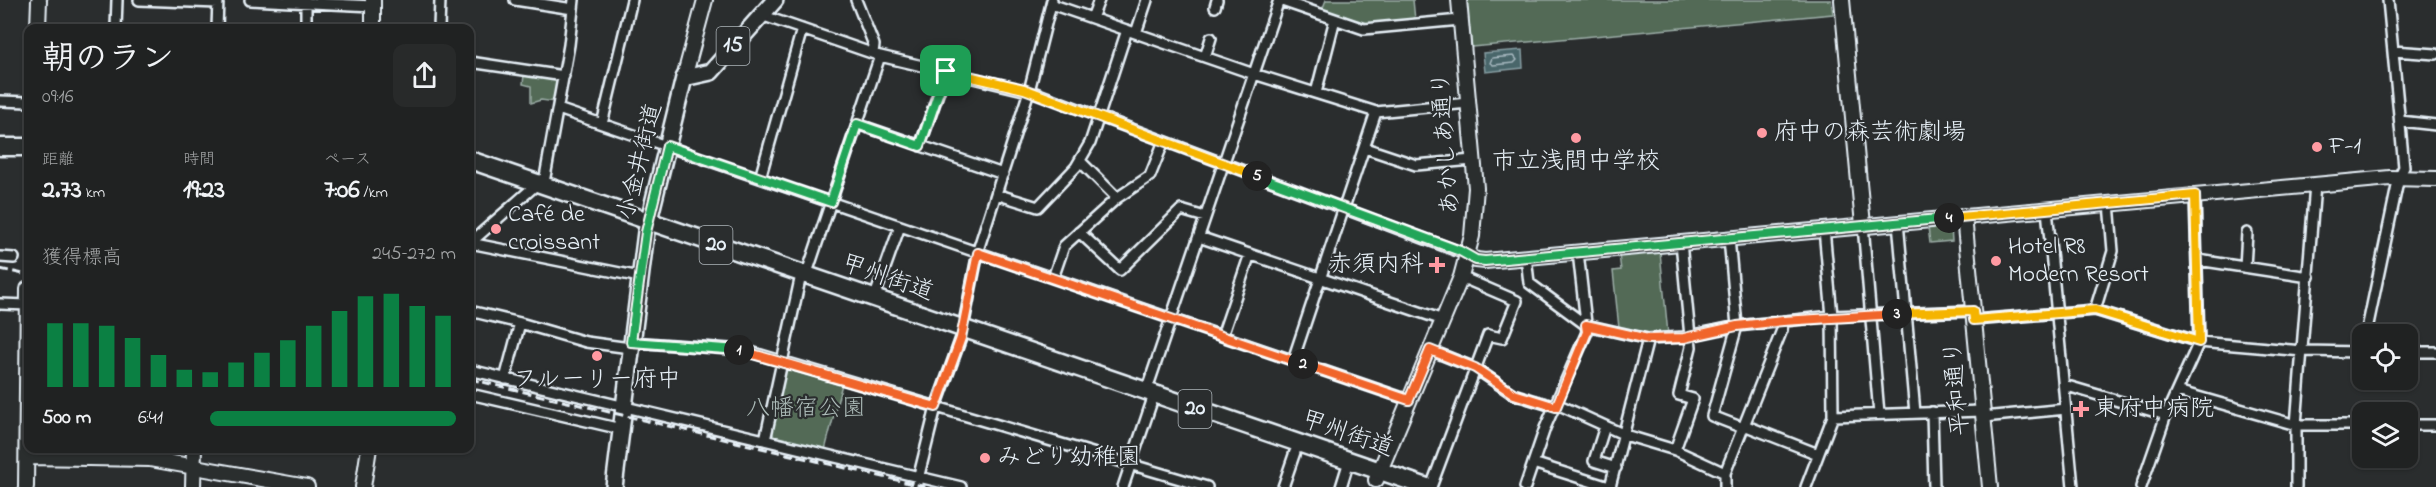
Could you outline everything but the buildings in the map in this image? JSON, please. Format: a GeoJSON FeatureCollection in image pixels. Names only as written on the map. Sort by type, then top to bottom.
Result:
{"type":"FeatureCollection","features":[{"type":"Feature","properties":{"kind":"highway"},"geometry":{"type":"LineString","coordinates":[[0,147],[24,147]]}},
{"type":"Feature","properties":{"kind":"highway","name":"甲州街道"},"geometry":{"type":"LineString","coordinates":[[474,162],[534,187],[962,334],[1377,475],[1429,487]]}},
{"type":"Feature","properties":{"kind":"highway","name":"甲州街道"},"geometry":{"type":"LineString","coordinates":[[474,172],[534,187]]}},
{"type":"Feature","properties":{"kind":"highway","name":"甲州街道"},"geometry":{"type":"LineString","coordinates":[[802,278],[874,299],[962,334]]}},
{"type":"Feature","properties":{"kind":"highway","name":"甲州街道"},"geometry":{"type":"LineString","coordinates":[[1151,397],[1295,452],[1348,465]]}},
{"type":"Feature","properties":{"kind":"highway","name":"甲州街道"},"geometry":{"type":"LineString","coordinates":[[1377,475],[1397,487]]}},
{"type":"Feature","properties":{"kind":"main road","name":"小金井街道"},"geometry":{"type":"LineString","coordinates":[[614,487],[647,226],[684,78],[711,72],[775,0]]}},
{"type":"Feature","properties":{"kind":"street"},"geometry":{"type":"LineString","coordinates":[[38,24],[39,0]]}},
{"type":"Feature","properties":{"kind":"street"},"geometry":{"type":"LineString","coordinates":[[116,24],[117,0]]}},
{"type":"Feature","properties":{"kind":"street"},"geometry":{"type":"LineString","coordinates":[[139,0],[218,2],[217,24]]}},
{"type":"Feature","properties":{"kind":"street"},"geometry":{"type":"LineString","coordinates":[[250,0],[373,3],[373,24]]}},
{"type":"Feature","properties":{"kind":"street"},"geometry":{"type":"LineString","coordinates":[[439,24],[440,0]]}},
{"type":"Feature","properties":{"kind":"street"},"geometry":{"type":"LineString","coordinates":[[474,240],[545,177],[564,76],[574,4],[514,0]]}},
{"type":"Feature","properties":{"kind":"street"},"geometry":{"type":"LineString","coordinates":[[602,124],[632,0]]}},
{"type":"Feature","properties":{"kind":"street"},"geometry":{"type":"LineString","coordinates":[[684,78],[705,0]]}},
{"type":"Feature","properties":{"kind":"street"},"geometry":{"type":"LineString","coordinates":[[765,440],[802,278],[831,202],[877,54],[856,0]]}},
{"type":"Feature","properties":{"kind":"street"},"geometry":{"type":"LineString","coordinates":[[1092,18],[1098,0]]}},
{"type":"Feature","properties":{"kind":"street"},"geometry":{"type":"LineString","coordinates":[[996,194],[1038,207],[1080,161],[1090,143],[1131,32],[1147,0]]}},
{"type":"Feature","properties":{"kind":"street"},"geometry":{"type":"LineString","coordinates":[[1123,487],[1151,397],[1171,319],[1279,0],[1364,29],[1460,20]]}},
{"type":"Feature","properties":{"kind":"street","name":"あかしあ通り"},"geometry":{"type":"LineString","coordinates":[[1377,475],[1461,277],[1468,255],[1476,207],[1459,0]]}},
{"type":"Feature","properties":{"kind":"street"},"geometry":{"type":"LineString","coordinates":[[1842,0],[1879,414]]}},
{"type":"Feature","properties":{"kind":"street"},"geometry":{"type":"LineString","coordinates":[[2368,324],[2399,177],[2404,167],[2388,0]]}},
{"type":"Feature","properties":{"kind":"street"},"geometry":{"type":"LineString","coordinates":[[915,487],[936,407],[962,334],[978,253],[1029,91],[1052,2],[1254,74],[1376,112],[1468,103]]}},
{"type":"Feature","properties":{"kind":"street"},"geometry":{"type":"LineString","coordinates":[[306,3],[306,24]]}},
{"type":"Feature","properties":{"kind":"street"},"geometry":{"type":"LineString","coordinates":[[761,15],[877,54],[1029,91],[1345,208],[1476,260],[1485,261],[2399,177],[2436,179]]}},
{"type":"Feature","properties":{"kind":"street"},"geometry":{"type":"LineString","coordinates":[[1316,93],[1335,19]]}},
{"type":"Feature","properties":{"kind":"street"},"geometry":{"type":"LineString","coordinates":[[760,178],[802,29]]}},
{"type":"Feature","properties":{"kind":"street"},"geometry":{"type":"LineString","coordinates":[[1205,57],[1211,38]]}},
{"type":"Feature","properties":{"kind":"street"},"geometry":{"type":"LineString","coordinates":[[2393,51],[2436,54]]}},
{"type":"Feature","properties":{"kind":"street"},"geometry":{"type":"LineString","coordinates":[[474,63],[564,76]]}},
{"type":"Feature","properties":{"kind":"street"},"geometry":{"type":"LineString","coordinates":[[920,146],[946,71]]}},
{"type":"Feature","properties":{"kind":"street"},"geometry":{"type":"LineString","coordinates":[[0,101],[24,102]]}},
{"type":"Feature","properties":{"kind":"street"},"geometry":{"type":"LineString","coordinates":[[558,109],[1409,400]]}},
{"type":"Feature","properties":{"kind":"street"},"geometry":{"type":"LineString","coordinates":[[1293,360],[1376,112]]}},
{"type":"Feature","properties":{"kind":"street"},"geometry":{"type":"LineString","coordinates":[[2400,121],[2436,125]]}},
{"type":"Feature","properties":{"kind":"street"},"geometry":{"type":"LineString","coordinates":[[857,124],[1003,174]]}},
{"type":"Feature","properties":{"kind":"street"},"geometry":{"type":"LineString","coordinates":[[1053,278],[1064,246],[1117,198],[1150,176],[1164,141]]}},
{"type":"Feature","properties":{"kind":"street"},"geometry":{"type":"LineString","coordinates":[[1365,147],[1416,165],[1473,160]]}},
{"type":"Feature","properties":{"kind":"street"},"geometry":{"type":"LineString","coordinates":[[1080,161],[1117,198]]}},
{"type":"Feature","properties":{"kind":"street"},"geometry":{"type":"LineString","coordinates":[[2296,487],[2296,425],[2315,185]]}},
{"type":"Feature","properties":{"kind":"street"},"geometry":{"type":"LineString","coordinates":[[2141,487],[2166,415],[2199,342],[2195,195]]}},
{"type":"Feature","properties":{"kind":"street"},"geometry":{"type":"LineString","coordinates":[[2095,310],[2113,251],[2109,203]]}},
{"type":"Feature","properties":{"kind":"street"},"geometry":{"type":"LineString","coordinates":[[2047,209],[2073,487]]}},
{"type":"Feature","properties":{"kind":"street"},"geometry":{"type":"LineString","coordinates":[[1079,232],[1120,270],[1181,210],[1205,217]]}},
{"type":"Feature","properties":{"kind":"street","name":"平和通り"},"geometry":{"type":"LineString","coordinates":[[1964,216],[1990,487]]}},
{"type":"Feature","properties":{"kind":"street"},"geometry":{"type":"LineString","coordinates":[[1898,222],[1915,413]]}},
{"type":"Feature","properties":{"kind":"street"},"geometry":{"type":"LineString","coordinates":[[874,299],[900,226]]}},
{"type":"Feature","properties":{"kind":"street"},"geometry":{"type":"LineString","coordinates":[[1806,487],[1833,416],[1832,316],[1824,229]]}},
{"type":"Feature","properties":{"kind":"street"},"geometry":{"type":"LineString","coordinates":[[2245,267],[2247,233]]}},
{"type":"Feature","properties":{"kind":"street"},"geometry":{"type":"LineString","coordinates":[[1199,237],[1443,320]]}},
{"type":"Feature","properties":{"kind":"street"},"geometry":{"type":"LineString","coordinates":[[1729,238],[1737,326],[1713,416],[1818,454]]}},
{"type":"Feature","properties":{"kind":"street"},"geometry":{"type":"LineString","coordinates":[[1675,450],[1693,399],[1679,395],[1690,347],[1681,242]]}},
{"type":"Feature","properties":{"kind":"street"},"geometry":{"type":"LineString","coordinates":[[474,244],[640,277]]}},
{"type":"Feature","properties":{"kind":"street"},"geometry":{"type":"LineString","coordinates":[[1525,487],[1587,332],[1578,252]]}},
{"type":"Feature","properties":{"kind":"street"},"geometry":{"type":"LineString","coordinates":[[1222,336],[1250,254]]}},
{"type":"Feature","properties":{"kind":"street"},"geometry":{"type":"LineString","coordinates":[[0,257],[14,258]]}},
{"type":"Feature","properties":{"kind":"street"},"geometry":{"type":"LineString","coordinates":[[1526,257],[1529,283],[1586,325],[1648,339],[1690,336],[1737,326],[1832,316],[1907,314],[1973,316],[2095,310],[2199,342],[2303,351],[2352,352]]}},
{"type":"Feature","properties":{"kind":"street"},"geometry":{"type":"LineString","coordinates":[[2198,260],[2309,277]]}},
{"type":"Feature","properties":{"kind":"street"},"geometry":{"type":"LineString","coordinates":[[1429,487],[1488,335],[1502,338],[1517,301],[1461,277]]}},
{"type":"Feature","properties":{"kind":"street"},"geometry":{"type":"LineString","coordinates":[[0,304],[24,305]]}},
{"type":"Feature","properties":{"kind":"street"},"geometry":{"type":"LineString","coordinates":[[474,312],[520,322],[586,342],[744,350],[1207,487]]}},
{"type":"Feature","properties":{"kind":"street"},"geometry":{"type":"LineString","coordinates":[[1725,487],[1725,473],[1782,330],[1783,321]]}},
{"type":"Feature","properties":{"kind":"street"},"geometry":{"type":"LineString","coordinates":[[505,379],[520,322]]}},
{"type":"Feature","properties":{"kind":"street"},"geometry":{"type":"LineString","coordinates":[[1533,463],[1609,487],[1625,435],[1648,339]]}},
{"type":"Feature","properties":{"kind":"street"},"geometry":{"type":"LineString","coordinates":[[1430,350],[1475,368],[1514,394],[1556,405],[1625,435],[1675,450],[1725,473]]}},
{"type":"Feature","properties":{"kind":"street"},"geometry":{"type":"LineString","coordinates":[[2418,352],[2436,352]]}},
{"type":"Feature","properties":{"kind":"street"},"geometry":{"type":"LineString","coordinates":[[474,371],[961,487]]}},
{"type":"Feature","properties":{"kind":"street"},"geometry":{"type":"LineString","coordinates":[[2064,385],[2166,415]]}},
{"type":"Feature","properties":{"kind":"street"},"geometry":{"type":"LineString","coordinates":[[2177,391],[2296,425],[2352,425]]}},
{"type":"Feature","properties":{"kind":"street"},"geometry":{"type":"LineString","coordinates":[[474,395],[621,429]]}},
{"type":"Feature","properties":{"kind":"street"},"geometry":{"type":"LineString","coordinates":[[1833,416],[1932,412],[1983,414],[2066,409]]}},
{"type":"Feature","properties":{"kind":"street"},"geometry":{"type":"LineString","coordinates":[[1932,412],[1934,487]]}},
{"type":"Feature","properties":{"kind":"street"},"geometry":{"type":"LineString","coordinates":[[2418,425],[2436,425]]}},
{"type":"Feature","properties":{"kind":"street"},"geometry":{"type":"LineString","coordinates":[[1605,426],[1594,461],[1616,468]]}},
{"type":"Feature","properties":{"kind":"street"},"geometry":{"type":"LineString","coordinates":[[1283,487],[1295,452]]}},
{"type":"Feature","properties":{"kind":"street"},"geometry":{"type":"LineString","coordinates":[[26,487],[27,453]]}},
{"type":"Feature","properties":{"kind":"street"},"geometry":{"type":"LineString","coordinates":[[193,487],[194,453]]}},
{"type":"Feature","properties":{"kind":"street"},"geometry":{"type":"LineString","coordinates":[[363,487],[368,453]]}},
{"type":"Feature","properties":{"kind":"street"},"geometry":{"type":"LineString","coordinates":[[27,457],[150,459],[307,487]]}},
{"type":"Feature","properties":{"kind":"street"},"geometry":{"type":"LineString","coordinates":[[1341,487],[1348,465]]}},
{"type":"Feature","properties":{"kind":"green space"},"geometry":{"type":"Polygon","coordinates":[[[1326,0],[1413,0],[1415,20],[1365,25],[1322,10],[1326,0]]]}},
{"type":"Feature","properties":{"kind":"green space"},"geometry":{"type":"Polygon","coordinates":[[[1466,0],[1831,0],[1833,14],[1472,47],[1466,0]]]}},
{"type":"Feature","properties":{"kind":"green space"},"geometry":{"type":"Polygon","coordinates":[[[524,75],[557,80],[555,102],[541,100],[531,103],[531,86],[523,84],[524,75]]]}},
{"type":"Feature","properties":{"kind":"green space"},"geometry":{"type":"Polygon","coordinates":[[[1947,225],[1951,228],[1952,241],[1930,243],[1928,227],[1947,225]]]}},
{"type":"Feature","properties":{"kind":"green space"},"geometry":{"type":"Polygon","coordinates":[[[1660,252],[1668,334],[1650,335],[1619,328],[1613,271],[1621,270],[1619,255],[1660,252]]]}},
{"type":"Feature","properties":{"kind":"green space","name":"八幡宿公園"},"geometry":{"type":"Polygon","coordinates":[[[789,368],[842,384],[825,450],[775,438],[772,433],[785,371],[789,368]]]}},
{"type":"Feature","properties":{"kind":"water"},"geometry":{"type":"Polygon","coordinates":[[[1522,50],[1523,68],[1485,72],[1483,53],[1522,50]]]}},
{"type":"Feature","properties":{"kind":"railway"},"geometry":{"type":"LineString","coordinates":[[0,269],[24,274]]}},
{"type":"Feature","properties":{"kind":"railway"},"geometry":{"type":"LineString","coordinates":[[474,380],[926,487]]}},
{"type":"Feature","properties":{"kind":"place","name":"府中の森芸術劇場"},"geometry":{"type":"Point","coordinates":[1762,133]}},
{"type":"Feature","properties":{"kind":"place","name":"市立浅間中学校"},"geometry":{"type":"Point","coordinates":[1576,138]}},
{"type":"Feature","properties":{"kind":"place","name":"F-1"},"geometry":{"type":"Point","coordinates":[2317,147]}},
{"type":"Feature","properties":{"kind":"place","name":"Café de croissant"},"geometry":{"type":"Point","coordinates":[496,229]}},
{"type":"Feature","properties":{"kind":"place","name":"Hotel R8 Modern Resort"},"geometry":{"type":"Point","coordinates":[1996,261]}},
{"type":"Feature","properties":{"kind":"place","name":"赤須内科"},"geometry":{"type":"Point","coordinates":[1437,265]}},
{"type":"Feature","properties":{"kind":"place","name":"フルーリー府中"},"geometry":{"type":"Point","coordinates":[597,356]}},
{"type":"Feature","properties":{"kind":"place","name":"東府中病院"},"geometry":{"type":"Point","coordinates":[2081,409]}},
{"type":"Feature","properties":{"kind":"place","name":"みどり幼稚園"},"geometry":{"type":"Point","coordinates":[985,458]}},
{"type":"Feature","properties":{"kind":"route"},"geometry":{"type":"LineString","coordinates":[[946,71],[1036,93],[1460,251],[1476,260],[1485,261],[2195,195],[2199,342],[2095,310],[1974,320],[1973,311],[1832,316],[1737,326],[1684,338],[1648,339],[1586,325],[1587,332],[1556,407],[1514,394],[1475,368],[1430,350],[1409,400],[978,253],[961,338],[936,407],[744,350],[631,342],[646,232],[667,146],[831,202],[857,124],[920,146],[946,71]]}}]}
